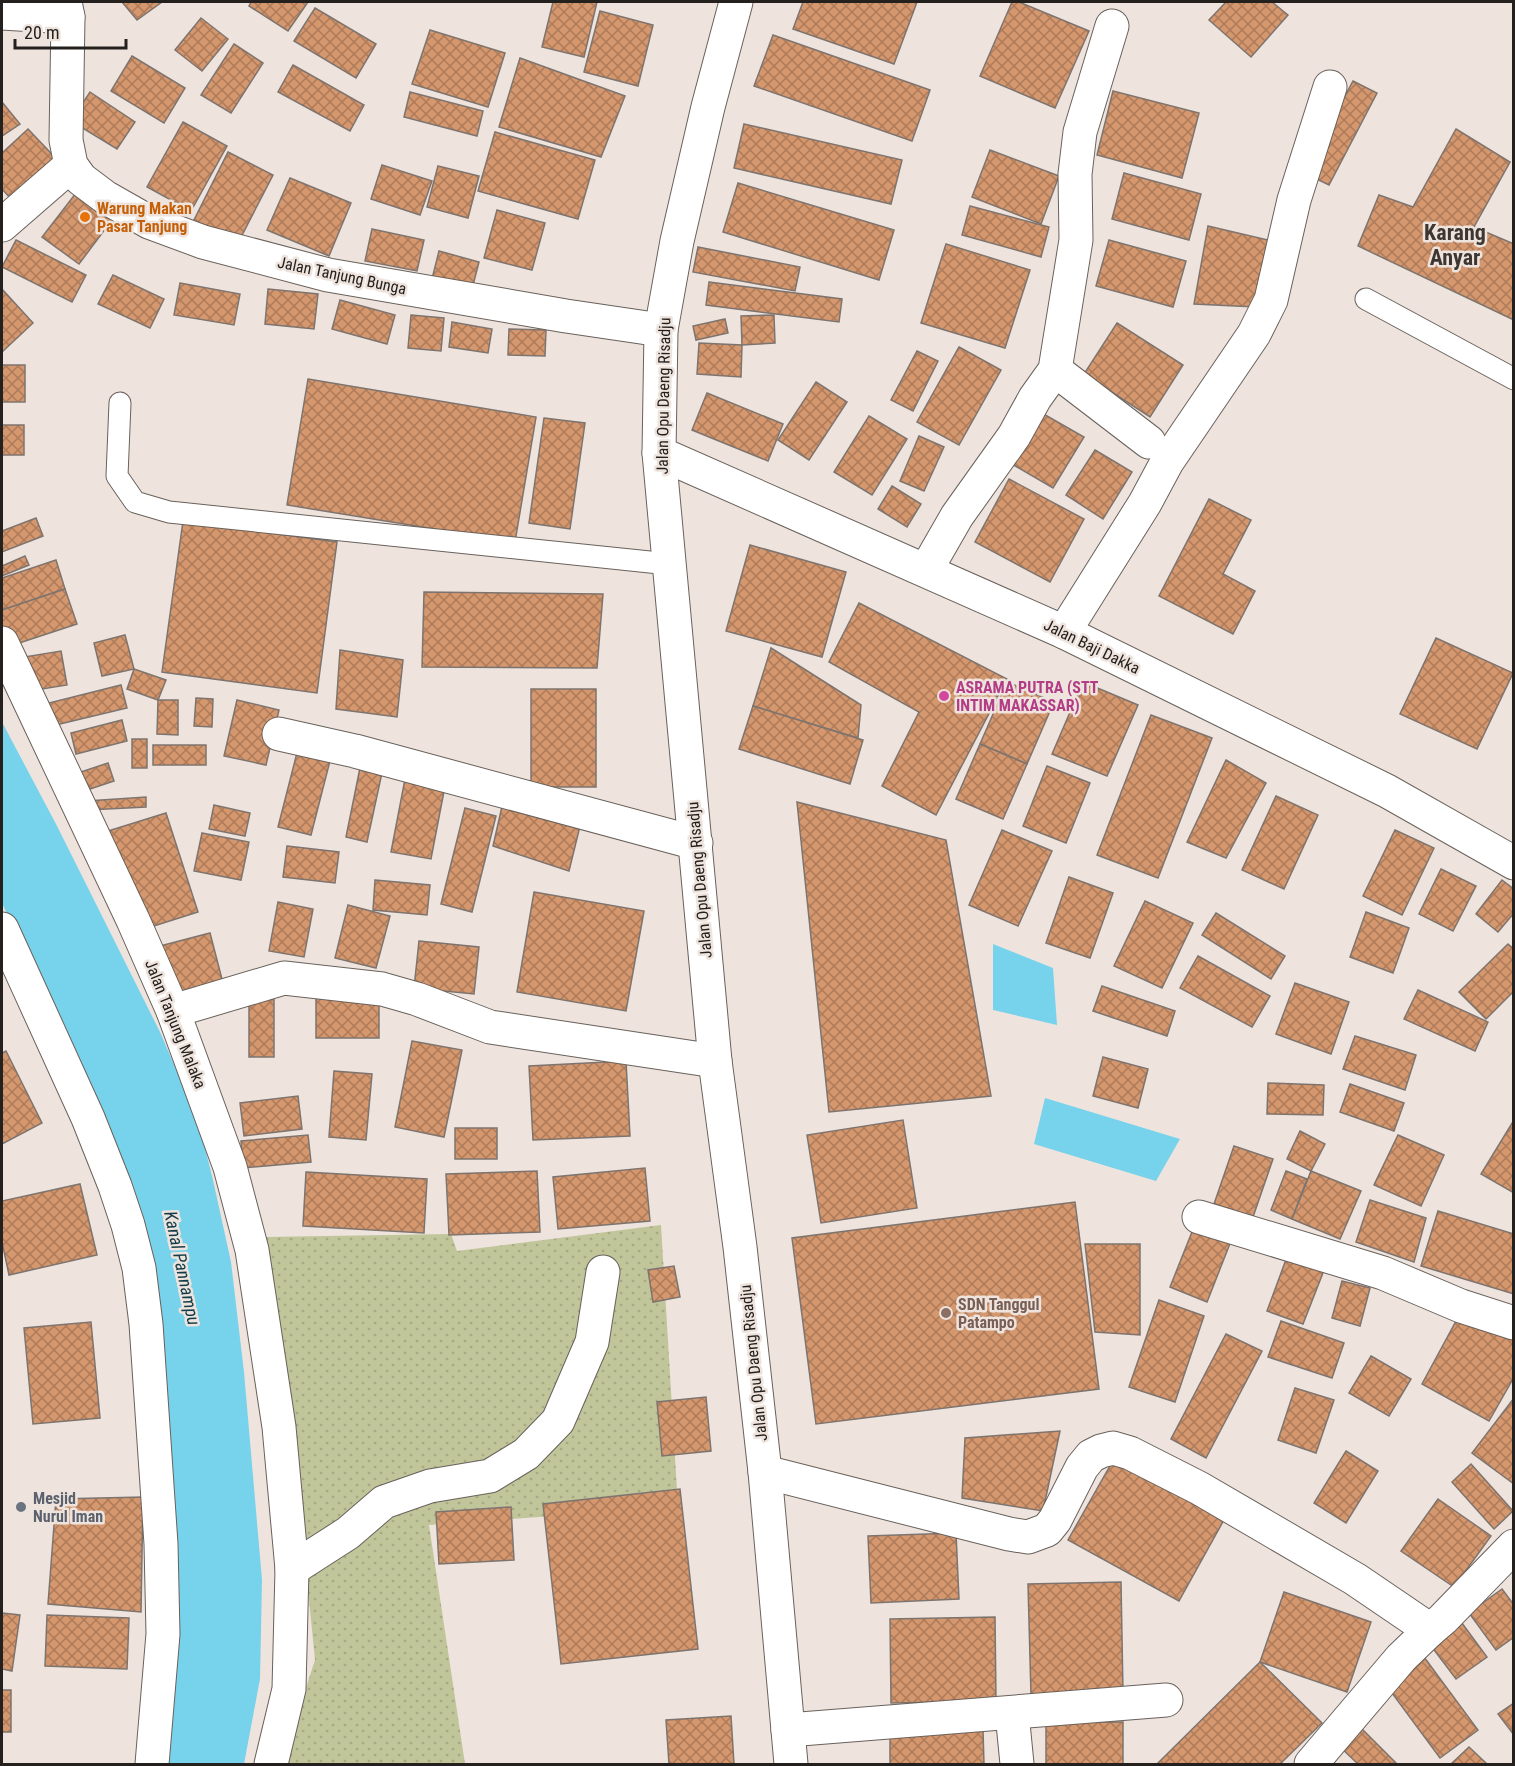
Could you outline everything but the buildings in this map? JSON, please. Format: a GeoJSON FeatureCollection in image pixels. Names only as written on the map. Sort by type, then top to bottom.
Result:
{"type":"FeatureCollection","features":[{"type":"Feature","properties":{"kind":"street","name":"Jalan Opu Daeng Risadju"},"geometry":{"type":"LineString","coordinates":[[736,2],[677,241],[661,330],[659,453],[715,1061],[740,1247],[765,1472],[791,1764]]}},
{"type":"Feature","properties":{"kind":"street"},"geometry":{"type":"LineString","coordinates":[[2,13],[66,9],[68,152],[2,225]]}},
{"type":"Feature","properties":{"kind":"street"},"geometry":{"type":"LineString","coordinates":[[926,570],[957,516],[1014,436],[1035,398],[1055,370],[1076,240],[1075,174],[1080,132],[1112,26]]}},
{"type":"Feature","properties":{"kind":"street"},"geometry":{"type":"LineString","coordinates":[[1064,632],[1145,502],[1167,462],[1254,334],[1263,317],[1271,300],[1294,200],[1330,87]]}},
{"type":"Feature","properties":{"kind":"street","name":"Jalan Tanjung Bunga"},"geometry":{"type":"LineString","coordinates":[[68,152],[81,179],[105,197],[150,222],[203,242],[271,261],[351,279],[661,330]]}},
{"type":"Feature","properties":{"kind":"street"},"geometry":{"type":"LineString","coordinates":[[1055,370],[1149,442]]}},
{"type":"Feature","properties":{"kind":"street","name":"Jalan Baji Dakka"},"geometry":{"type":"LineString","coordinates":[[659,453],[1064,632],[1387,791],[1514,863]]}},
{"type":"Feature","properties":{"kind":"street","name":"Jalan Tanjung Malaka"},"geometry":{"type":"LineString","coordinates":[[2,643],[134,920],[173,1011],[230,1167],[252,1250],[279,1428],[292,1569],[289,1689],[271,1764]]}},
{"type":"Feature","properties":{"kind":"street"},"geometry":{"type":"LineString","coordinates":[[279,734],[355,751],[696,843]]}},
{"type":"Feature","properties":{"kind":"street"},"geometry":{"type":"LineString","coordinates":[[2,929],[88,1118],[115,1186],[139,1268],[146,1324],[161,1544],[163,1634],[152,1764]]}},
{"type":"Feature","properties":{"kind":"street"},"geometry":{"type":"LineString","coordinates":[[173,1011],[284,978],[382,989],[417,999],[490,1027],[715,1061]]}},
{"type":"Feature","properties":{"kind":"street"},"geometry":{"type":"LineString","coordinates":[[1199,1217],[1383,1273],[1461,1306],[1514,1323]]}},
{"type":"Feature","properties":{"kind":"street"},"geometry":{"type":"LineString","coordinates":[[292,1569],[348,1533],[384,1502],[430,1486],[490,1476],[526,1454],[558,1421],[592,1342],[603,1272]]}},
{"type":"Feature","properties":{"kind":"street"},"geometry":{"type":"LineString","coordinates":[[765,1472],[1028,1537],[1047,1530],[1051,1525],[1082,1467],[1091,1456],[1113,1448],[1122,1450],[1199,1488],[1282,1536],[1355,1579],[1430,1630]]}},
{"type":"Feature","properties":{"kind":"street"},"geometry":{"type":"LineString","coordinates":[[1311,1764],[1401,1658],[1467,1596],[1514,1546]]}},
{"type":"Feature","properties":{"kind":"street"},"geometry":{"type":"LineString","coordinates":[[788,1730],[1166,1700]]}},
{"type":"Feature","properties":{"kind":"street"},"geometry":{"type":"LineString","coordinates":[[1012,1713],[1017,1764]]}},
{"type":"Feature","properties":{"kind":"lane"},"geometry":{"type":"LineString","coordinates":[[1366,299],[1514,379]]}},
{"type":"Feature","properties":{"kind":"lane"},"geometry":{"type":"LineString","coordinates":[[120,403],[117,476],[135,502],[169,512],[669,564]]}},
{"type":"Feature","properties":{"kind":"green space"},"geometry":{"type":"Polygon","coordinates":[[[661,1225],[678,1507],[429,1525],[465,1764],[281,1764],[315,1660],[289,1399],[263,1237],[451,1234],[457,1251],[661,1225]]]}},
{"type":"Feature","properties":{"kind":"water","name":"Kanal Pannampu"},"geometry":{"type":"Polygon","coordinates":[[[2,722],[160,1032],[198,1120],[213,1180],[231,1262],[244,1372],[262,1580],[260,1679],[244,1764],[157,1764],[164,1425],[71,1053],[2,903],[2,722]]]}},
{"type":"Feature","properties":{"kind":"water"},"geometry":{"type":"Polygon","coordinates":[[[993,944],[1053,968],[1057,1025],[993,1010],[993,944]]]}},
{"type":"Feature","properties":{"kind":"water"},"geometry":{"type":"Polygon","coordinates":[[[1045,1098],[1180,1139],[1156,1181],[1034,1144],[1045,1098]]]}},
{"type":"Feature","properties":{"kind":"place","name":"Warung Makan Pasar Tanjung"},"geometry":{"type":"Point","coordinates":[85,217]}},
{"type":"Feature","properties":{"kind":"place","name":"ASRAMA PUTRA (STT INTIM MAKASSAR)"},"geometry":{"type":"Point","coordinates":[944,696]}},
{"type":"Feature","properties":{"kind":"place","name":"SDN Tanggul Patampo"},"geometry":{"type":"Point","coordinates":[946,1313]}},
{"type":"Feature","properties":{"kind":"place","name":"Mesjid Nurul Iman"},"geometry":{"type":"Point","coordinates":[21,1507]}},
{"type":"Feature","properties":{"kind":"district","name":"Karang Anyar"},"geometry":{"type":"Point","coordinates":[1455,244]}}]}
